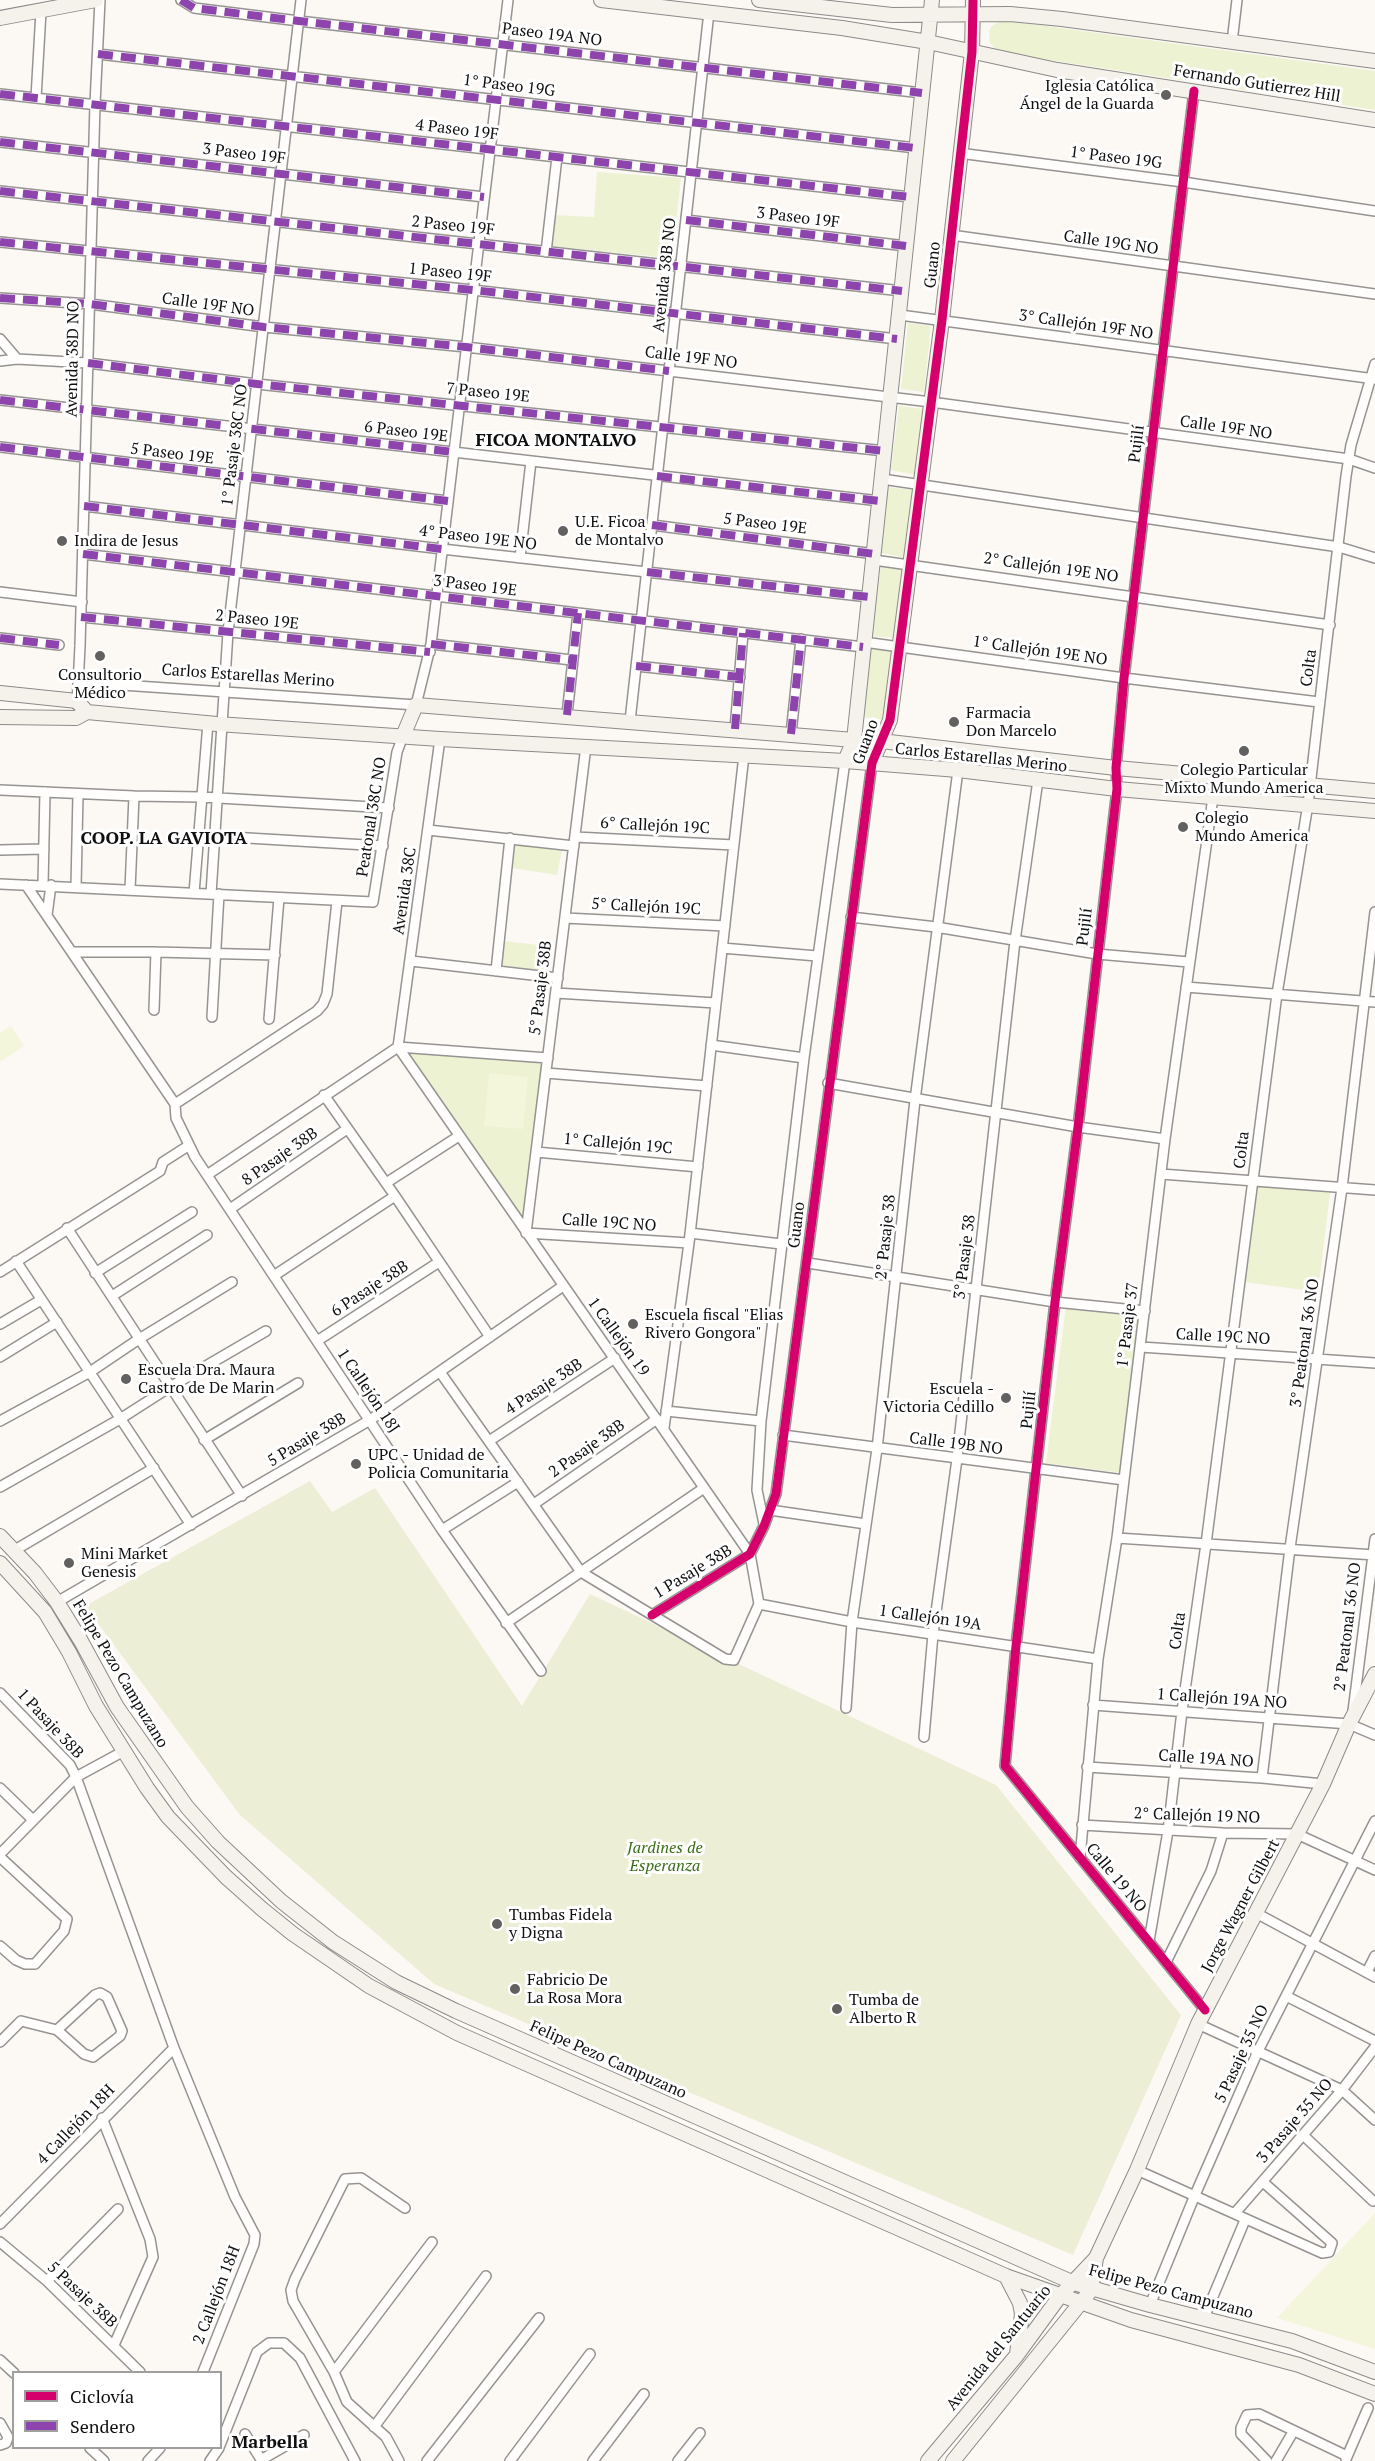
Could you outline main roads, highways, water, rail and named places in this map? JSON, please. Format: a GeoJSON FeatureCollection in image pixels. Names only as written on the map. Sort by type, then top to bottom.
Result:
{"type":"FeatureCollection","features":[{"type":"Feature","properties":{"kind":"place","name":"Iglesia Católica Ángel de la Guarda"},"geometry":{"type":"Point","coordinates":[1166,95]}},
{"type":"Feature","properties":{"kind":"place","name":"U.E. Ficoa de Montalvo"},"geometry":{"type":"Point","coordinates":[563,531]}},
{"type":"Feature","properties":{"kind":"place","name":"Indira de Jesus"},"geometry":{"type":"Point","coordinates":[62,541]}},
{"type":"Feature","properties":{"kind":"place","name":"Consultorio Médico"},"geometry":{"type":"Point","coordinates":[100,656]}},
{"type":"Feature","properties":{"kind":"place","name":"Farmacia Don Marcelo"},"geometry":{"type":"Point","coordinates":[954,722]}},
{"type":"Feature","properties":{"kind":"place","name":"Colegio Particular Mixto Mundo America"},"geometry":{"type":"Point","coordinates":[1244,751]}},
{"type":"Feature","properties":{"kind":"place","name":"Colegio Mundo America"},"geometry":{"type":"Point","coordinates":[1183,827]}},
{"type":"Feature","properties":{"kind":"place","name":"Escuela fiscal \"Elias Rivero Gongora\""},"geometry":{"type":"Point","coordinates":[633,1324]}},
{"type":"Feature","properties":{"kind":"place","name":"Escuela Dra. Maura Castro de De Marin"},"geometry":{"type":"Point","coordinates":[126,1379]}},
{"type":"Feature","properties":{"kind":"place","name":"Escuela - Victoria Cedillo"},"geometry":{"type":"Point","coordinates":[1006,1398]}},
{"type":"Feature","properties":{"kind":"place","name":"UPC - Unidad de Policia Comunitaria"},"geometry":{"type":"Point","coordinates":[356,1464]}},
{"type":"Feature","properties":{"kind":"place","name":"Mini Market Genesis"},"geometry":{"type":"Point","coordinates":[69,1563]}},
{"type":"Feature","properties":{"kind":"place","name":"Tumbas Fidela y Digna"},"geometry":{"type":"Point","coordinates":[497,1924]}},
{"type":"Feature","properties":{"kind":"place","name":"Fabricio De La Rosa Mora"},"geometry":{"type":"Point","coordinates":[515,1989]}},
{"type":"Feature","properties":{"kind":"place","name":"Tumba de Alberto R"},"geometry":{"type":"Point","coordinates":[837,2009]}},
{"type":"Feature","properties":{"kind":"district","name":"FICOA MONTALVO"},"geometry":{"type":"Point","coordinates":[556,441]}},
{"type":"Feature","properties":{"kind":"district","name":"COOP. LA GAVIOTA"},"geometry":{"type":"Point","coordinates":[164,839]}},
{"type":"Feature","properties":{"kind":"district","name":"Marbella"},"geometry":{"type":"Point","coordinates":[270,2443]}},
{"type":"Feature","properties":{"kind":"park label","name":"Jardines de Esperanza"},"geometry":{"type":"Point","coordinates":[665,1857]}}]}
